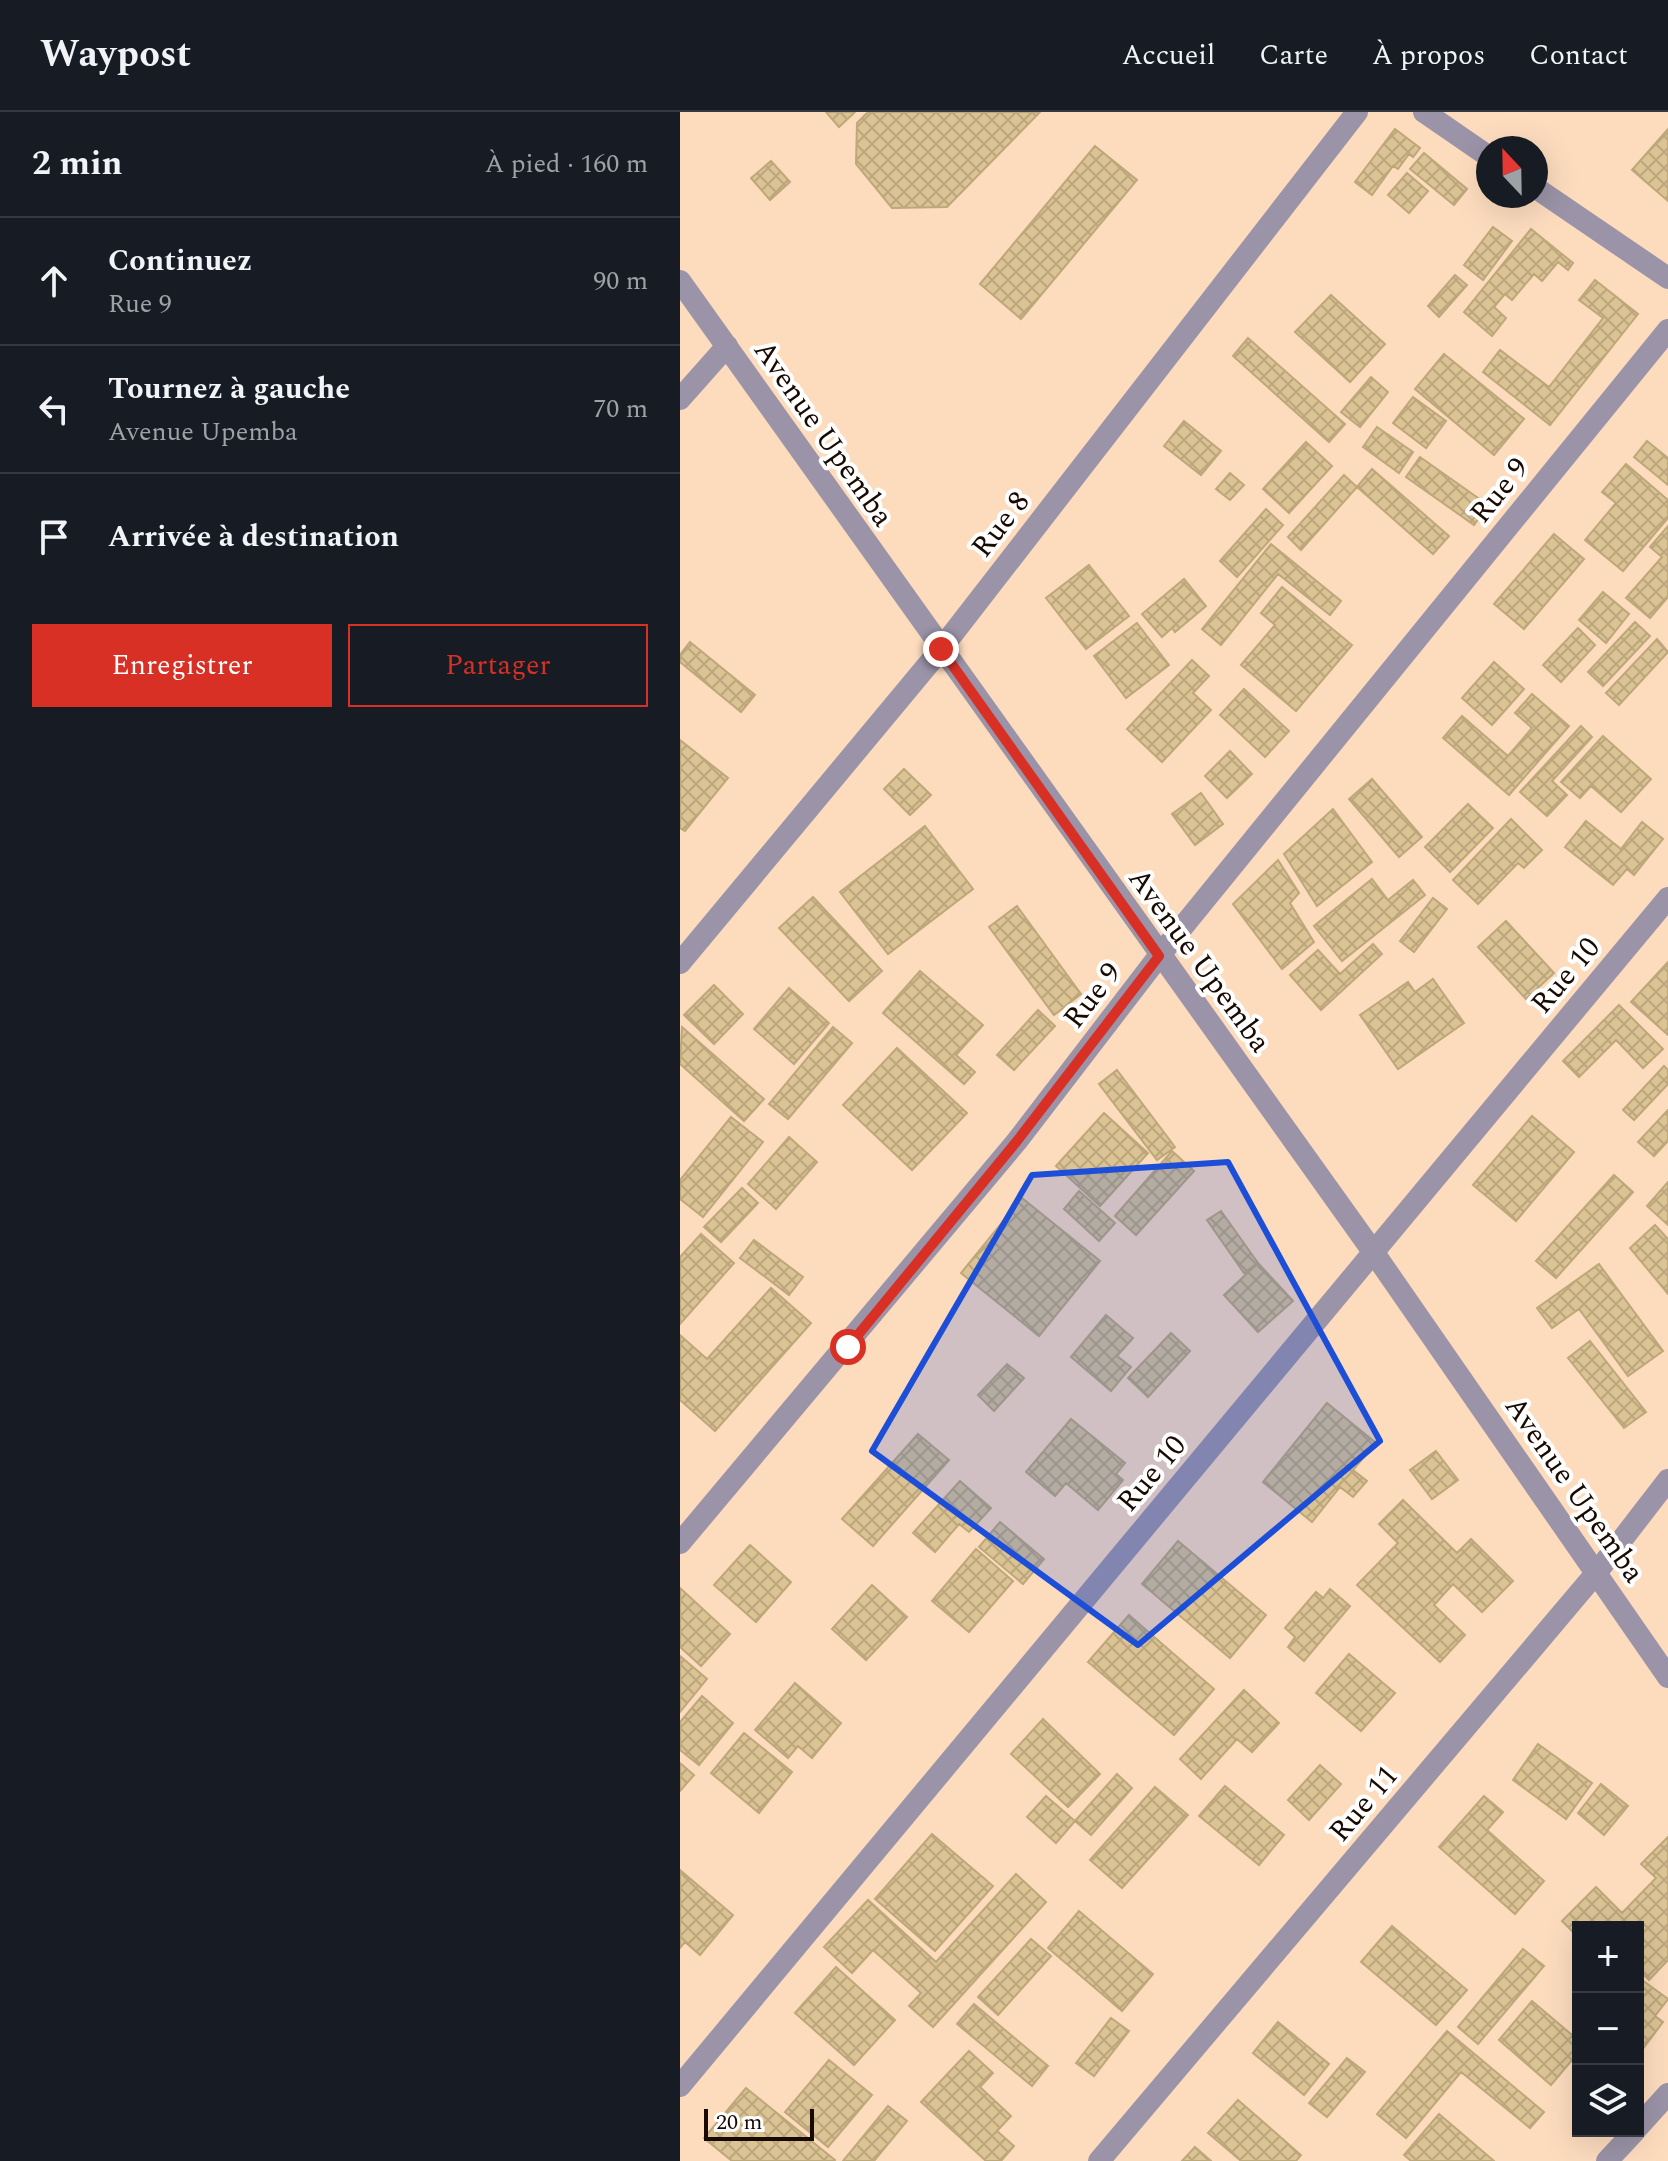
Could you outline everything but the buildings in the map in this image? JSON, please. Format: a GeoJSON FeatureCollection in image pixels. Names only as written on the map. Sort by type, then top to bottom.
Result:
{"type":"FeatureCollection","features":[{"type":"Feature","properties":{"kind":"street","name":"Rue 8"},"geometry":{"type":"LineString","coordinates":[[680,963],[941,649],[1357,112]]}},
{"type":"Feature","properties":{"kind":"street"},"geometry":{"type":"LineString","coordinates":[[1424,112],[1476,148]]}},
{"type":"Feature","properties":{"kind":"street"},"geometry":{"type":"LineString","coordinates":[[1548,196],[1668,278]]}},
{"type":"Feature","properties":{"kind":"street","name":"Avenue Upemba"},"geometry":{"type":"LineString","coordinates":[[680,281],[1374,1253],[1668,1677]]}},
{"type":"Feature","properties":{"kind":"street","name":"Rue 9"},"geometry":{"type":"LineString","coordinates":[[680,1543],[1017,1141],[1159,956],[1668,330]]}},
{"type":"Feature","properties":{"kind":"street"},"geometry":{"type":"LineString","coordinates":[[680,399],[727,346]]}},
{"type":"Feature","properties":{"kind":"street","name":"Rue 10"},"geometry":{"type":"LineString","coordinates":[[680,2086],[1668,898]]}},
{"type":"Feature","properties":{"kind":"street","name":"Rue 11"},"geometry":{"type":"LineString","coordinates":[[1099,2161],[1597,1572],[1668,1480]]}},
{"type":"Feature","properties":{"kind":"street"},"geometry":{"type":"LineString","coordinates":[[1644,2120],[1668,2094]]}},
{"type":"Feature","properties":{"kind":"street"},"geometry":{"type":"LineString","coordinates":[[1607,2161],[1629,2137]]}},
{"type":"Feature","properties":{"kind":"highlighted area"},"geometry":{"type":"Polygon","coordinates":[[[1228,1162],[1380,1441],[1138,1645],[872,1451],[1032,1175],[1228,1162]]]}},
{"type":"Feature","properties":{"kind":"route"},"geometry":{"type":"LineString","coordinates":[[848,1347],[1017,1141],[1159,956],[941,649]]}}]}
